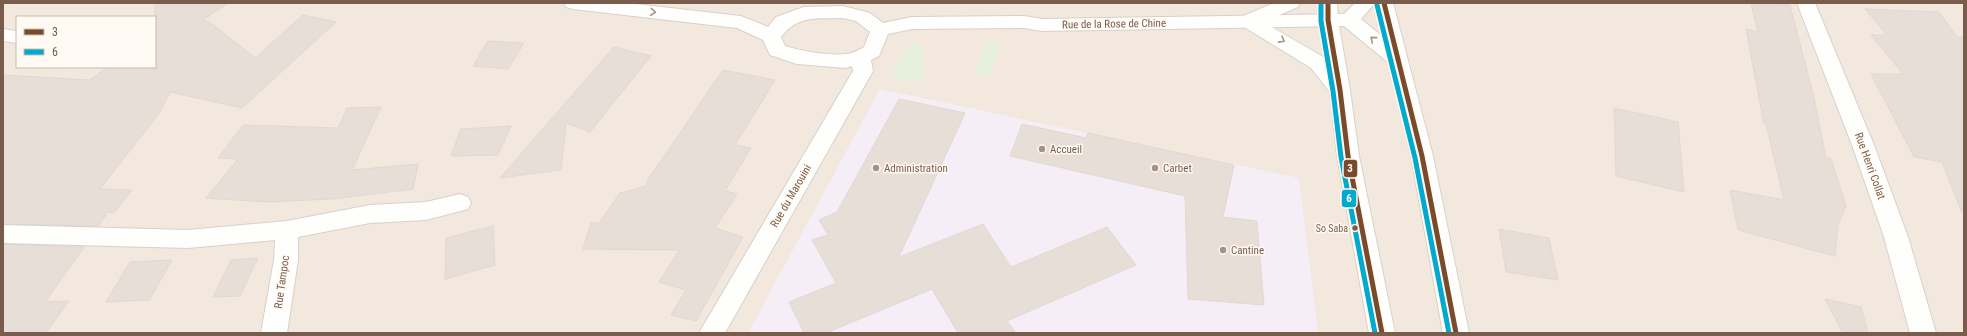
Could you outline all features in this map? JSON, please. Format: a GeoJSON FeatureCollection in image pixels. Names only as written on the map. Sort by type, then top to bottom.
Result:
{"type":"FeatureCollection","features":[{"type":"Feature","properties":{"kind":"street"},"geometry":{"type":"LineString","coordinates":[[573,3],[741,22],[771,36],[777,50],[798,57],[846,61],[861,57],[872,51],[880,30],[863,17],[843,12],[804,13],[783,21],[771,36]]}},
{"type":"Feature","properties":{"kind":"street"},"geometry":{"type":"LineString","coordinates":[[1248,21],[1291,3]]}},
{"type":"Feature","properties":{"kind":"street"},"geometry":{"type":"LineString","coordinates":[[1366,3],[1349,20],[1397,60]]}},
{"type":"Feature","properties":{"kind":"street"},"geometry":{"type":"LineString","coordinates":[[1384,3],[1422,156],[1456,333]]}},
{"type":"Feature","properties":{"kind":"street","name":"Rue Henri Collat"},"geometry":{"type":"LineString","coordinates":[[1806,3],[1863,145],[1884,202],[1896,237],[1923,333]]}},
{"type":"Feature","properties":{"kind":"street"},"geometry":{"type":"LineString","coordinates":[[1328,11],[1348,156],[1382,333]]}},
{"type":"Feature","properties":{"kind":"street","name":"Rue de la Rose de Chine"},"geometry":{"type":"LineString","coordinates":[[880,30],[912,23],[1024,22],[1042,26],[1248,21],[1328,11],[1349,20]]}},
{"type":"Feature","properties":{"kind":"street"},"geometry":{"type":"LineString","coordinates":[[1248,21],[1318,63],[1340,90]]}},
{"type":"Feature","properties":{"kind":"street"},"geometry":{"type":"LineString","coordinates":[[3,35],[16,37]]}},
{"type":"Feature","properties":{"kind":"street","name":"Rue du Marouini"},"geometry":{"type":"LineString","coordinates":[[712,333],[863,71],[861,57]]}},
{"type":"Feature","properties":{"kind":"street"},"geometry":{"type":"LineString","coordinates":[[3,234],[188,239],[287,230],[370,214],[426,211],[460,203]]}},
{"type":"Feature","properties":{"kind":"street","name":"Rue Tampoc"},"geometry":{"type":"LineString","coordinates":[[274,333],[286,260],[287,230]]}},
{"type":"Feature","properties":{"kind":"shaded area"},"geometry":{"type":"Polygon","coordinates":[[[3,3],[1964,3],[1964,333],[3,333],[3,3]]]}},
{"type":"Feature","properties":{"kind":"shaded area"},"geometry":{"type":"Polygon","coordinates":[[[880,89],[1299,178],[1318,333],[748,333],[880,89]]]}},
{"type":"Feature","properties":{"kind":"green space"},"geometry":{"type":"Polygon","coordinates":[[[988,39],[1002,45],[988,78],[978,76],[974,70],[988,39]]]}},
{"type":"Feature","properties":{"kind":"green space"},"geometry":{"type":"Polygon","coordinates":[[[916,43],[923,46],[921,81],[910,82],[898,78],[892,73],[908,45],[916,43]]]}},
{"type":"Feature","properties":{"kind":"building"},"geometry":{"type":"Polygon","coordinates":[[[155,3],[228,3],[203,20],[211,23],[255,58],[303,15],[336,22],[242,108],[170,92],[160,112],[100,189],[132,190],[114,213],[108,212],[98,226],[3,224],[3,75],[89,80],[107,68],[156,68],[155,3]]]}},
{"type":"Feature","properties":{"kind":"building"},"geometry":{"type":"Polygon","coordinates":[[[1751,3],[1790,5],[1814,98],[1826,158],[1831,159],[1846,206],[1838,224],[1835,256],[1738,230],[1730,190],[1784,200],[1766,124],[1764,124],[1746,29],[1758,32],[1751,3]]]}},
{"type":"Feature","properties":{"kind":"building"},"geometry":{"type":"Polygon","coordinates":[[[1865,9],[1939,12],[1957,37],[1964,37],[1964,213],[1962,213],[1942,162],[1914,157],[1871,74],[1903,74],[1871,35],[1887,35],[1865,9]]]}},
{"type":"Feature","properties":{"kind":"building"},"geometry":{"type":"Polygon","coordinates":[[[488,41],[524,43],[508,69],[473,66],[488,41]]]}},
{"type":"Feature","properties":{"kind":"building"},"geometry":{"type":"Polygon","coordinates":[[[614,47],[651,56],[590,132],[566,123],[561,170],[500,178],[614,47]]]}},
{"type":"Feature","properties":{"kind":"building"},"geometry":{"type":"Polygon","coordinates":[[[723,70],[775,80],[735,145],[751,148],[725,191],[737,194],[715,228],[743,237],[696,321],[671,315],[686,290],[659,282],[679,250],[583,249],[591,223],[599,223],[620,193],[647,186],[647,181],[723,70]]]}},
{"type":"Feature","properties":{"kind":"building"},"geometry":{"type":"Polygon","coordinates":[[[899,99],[965,113],[899,257],[983,224],[1011,267],[1107,227],[1136,265],[1007,321],[1016,333],[958,333],[932,289],[826,333],[804,333],[789,302],[836,283],[812,240],[828,235],[819,220],[837,212],[899,99]]]}},
{"type":"Feature","properties":{"kind":"building"},"geometry":{"type":"Polygon","coordinates":[[[381,107],[352,170],[418,164],[413,189],[332,199],[267,202],[206,198],[238,159],[218,158],[243,125],[338,128],[347,108],[381,107]]]}},
{"type":"Feature","properties":{"kind":"building"},"geometry":{"type":"Polygon","coordinates":[[[1614,108],[1678,122],[1684,192],[1616,176],[1614,108]]]}},
{"type":"Feature","properties":{"kind":"building"},"geometry":{"type":"Polygon","coordinates":[[[1022,124],[1086,138],[1088,133],[1234,165],[1223,217],[1257,221],[1264,305],[1188,299],[1185,196],[1010,156],[1022,124]]]}},
{"type":"Feature","properties":{"kind":"building"},"geometry":{"type":"Polygon","coordinates":[[[511,126],[498,155],[451,156],[461,129],[511,126]]]}},
{"type":"Feature","properties":{"kind":"building"},"geometry":{"type":"Polygon","coordinates":[[[493,226],[495,265],[445,279],[446,238],[493,226]]]}},
{"type":"Feature","properties":{"kind":"building"},"geometry":{"type":"Polygon","coordinates":[[[1499,229],[1549,238],[1558,280],[1506,272],[1499,229]]]}},
{"type":"Feature","properties":{"kind":"building"},"geometry":{"type":"Polygon","coordinates":[[[3,244],[84,247],[45,302],[69,301],[46,333],[3,333],[3,244]]]}},
{"type":"Feature","properties":{"kind":"building"},"geometry":{"type":"Polygon","coordinates":[[[258,258],[240,296],[213,297],[231,260],[258,258]]]}},
{"type":"Feature","properties":{"kind":"building"},"geometry":{"type":"Polygon","coordinates":[[[172,260],[149,300],[106,302],[130,262],[172,260]]]}},
{"type":"Feature","properties":{"kind":"building"},"geometry":{"type":"Polygon","coordinates":[[[1825,299],[1861,307],[1868,333],[1843,333],[1825,299]]]}},
{"type":"Feature","properties":{"kind":"transit line","name":"6"},"geometry":{"type":"LineString","coordinates":[[1321,3],[1321,21],[1333,91],[1341,157],[1375,333]]}},
{"type":"Feature","properties":{"kind":"transit line","name":"3"},"geometry":{"type":"LineString","coordinates":[[1328,3],[1328,20],[1340,90],[1348,156],[1382,333]]}},
{"type":"Feature","properties":{"kind":"transit line","name":"3"},"geometry":{"type":"LineString","coordinates":[[1384,3],[1422,156],[1456,333]]}},
{"type":"Feature","properties":{"kind":"transit line","name":"6"},"geometry":{"type":"LineString","coordinates":[[1377,5],[1415,158],[1449,333]]}},
{"type":"Feature","properties":{"kind":"place","name":"Accueil"},"geometry":{"type":"Point","coordinates":[1042,149]}},
{"type":"Feature","properties":{"kind":"place","name":"Administration"},"geometry":{"type":"Point","coordinates":[876,168]}},
{"type":"Feature","properties":{"kind":"place","name":"Carbet"},"geometry":{"type":"Point","coordinates":[1155,168]}},
{"type":"Feature","properties":{"kind":"place","name":"So Saba"},"geometry":{"type":"Point","coordinates":[1355,228]}},
{"type":"Feature","properties":{"kind":"place","name":"Cantine"},"geometry":{"type":"Point","coordinates":[1223,250]}}]}
